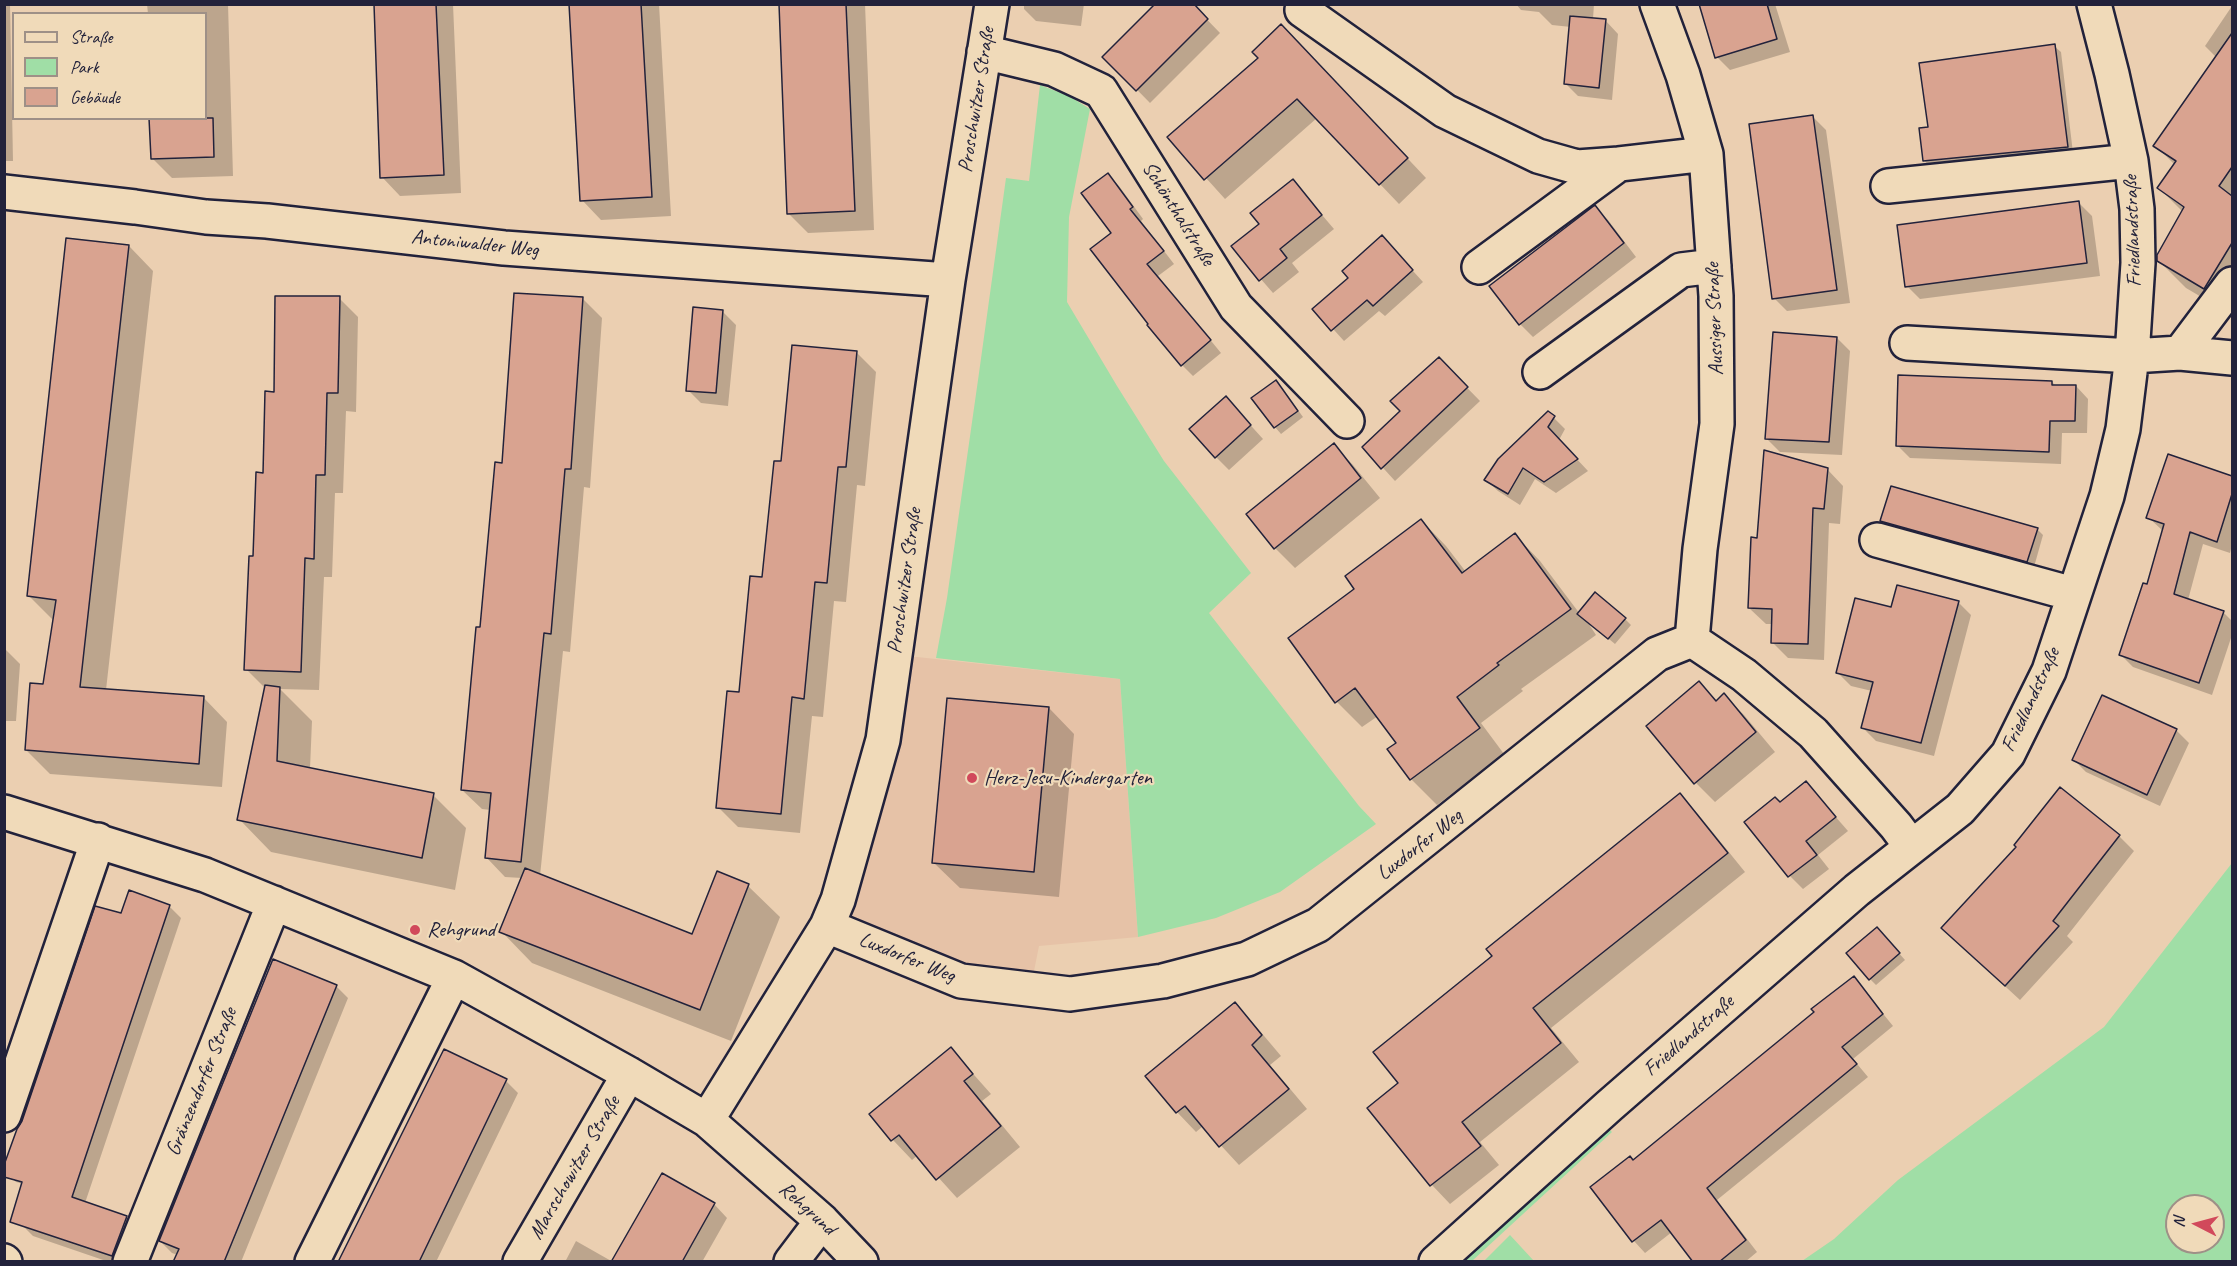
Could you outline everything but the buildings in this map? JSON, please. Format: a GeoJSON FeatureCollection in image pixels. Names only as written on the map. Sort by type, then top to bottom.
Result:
{"type":"FeatureCollection","features":[{"type":"Feature","properties":{"kind":"street","name":"Proschwitzer Straße"},"geometry":{"type":"LineString","coordinates":[[707,1120],[827,926],[838,900],[883,740],[948,280],[992,4]]}},
{"type":"Feature","properties":{"kind":"street","name":"Aussiger Straße"},"geometry":{"type":"LineString","coordinates":[[1657,4],[1683,75],[1706,154],[1716,296],[1717,424],[1700,549],[1692,640]]}},
{"type":"Feature","properties":{"kind":"street","name":"Friedlandstraße"},"geometry":{"type":"LineString","coordinates":[[1436,1262],[1839,905],[1960,809],[2008,754],[2049,671],[2107,496],[2122,429],[2132,356],[2138,263],[2137,209],[2130,161],[2112,74],[2094,4]]}},
{"type":"Feature","properties":{"kind":"street"},"geometry":{"type":"LineString","coordinates":[[1302,10],[1445,111],[1538,156],[1577,167],[1706,154]]}},
{"type":"Feature","properties":{"kind":"street","name":"Schönthalstraße"},"geometry":{"type":"LineString","coordinates":[[984,52],[1053,69],[1101,91],[1236,307],[1347,421]]}},
{"type":"Feature","properties":{"kind":"street"},"geometry":{"type":"LineString","coordinates":[[1888,186],[2130,161]]}},
{"type":"Feature","properties":{"kind":"street"},"geometry":{"type":"LineString","coordinates":[[1479,267],[1618,164]]}},
{"type":"Feature","properties":{"kind":"street","name":"Antoniwalder Weg"},"geometry":{"type":"LineString","coordinates":[[4,192],[206,217],[267,221],[504,248],[948,280]]}},
{"type":"Feature","properties":{"kind":"street"},"geometry":{"type":"LineString","coordinates":[[1540,372],[1681,270],[1714,266]]}},
{"type":"Feature","properties":{"kind":"street"},"geometry":{"type":"LineString","coordinates":[[2180,352],[2232,284]]}},
{"type":"Feature","properties":{"kind":"street"},"geometry":{"type":"LineString","coordinates":[[1907,344],[2132,356],[2180,352],[2232,358]]}},
{"type":"Feature","properties":{"kind":"street"},"geometry":{"type":"LineString","coordinates":[[1877,540],[2073,594]]}},
{"type":"Feature","properties":{"kind":"street"},"geometry":{"type":"LineString","coordinates":[[1692,640],[1744,675],[1813,733],[1911,846]]}},
{"type":"Feature","properties":{"kind":"street","name":"Luxdorfer Weg"},"geometry":{"type":"LineString","coordinates":[[827,926],[961,981],[1070,994],[1163,981],[1248,958],[1318,925],[1657,654],[1692,640]]}},
{"type":"Feature","properties":{"kind":"street","name":"Rehgrund"},"geometry":{"type":"LineString","coordinates":[[4,812],[205,875],[454,977],[707,1120],[822,1221],[861,1262]]}},
{"type":"Feature","properties":{"kind":"street"},"geometry":{"type":"LineString","coordinates":[[4,1115],[98,840]]}},
{"type":"Feature","properties":{"kind":"street","name":"Gränzendorfer Straße"},"geometry":{"type":"LineString","coordinates":[[130,1262],[274,903]]}},
{"type":"Feature","properties":{"kind":"street"},"geometry":{"type":"LineString","coordinates":[[312,1262],[454,977]]}},
{"type":"Feature","properties":{"kind":"street","name":"Marschowitzer Straße"},"geometry":{"type":"LineString","coordinates":[[520,1262],[629,1074]]}},
{"type":"Feature","properties":{"kind":"street"},"geometry":{"type":"LineString","coordinates":[[791,1262],[822,1221]]}},
{"type":"Feature","properties":{"kind":"shaded area"},"geometry":{"type":"Polygon","coordinates":[[[908,656],[1120,679],[1138,937],[1039,946],[1033,976],[965,970],[843,921],[908,656]]]}},
{"type":"Feature","properties":{"kind":"green space"},"geometry":{"type":"Polygon","coordinates":[[[1040,85],[1069,96],[1090,109],[1069,217],[1067,302],[1164,461],[1251,573],[1209,613],[1359,806],[1376,824],[1280,892],[1216,918],[1138,937],[1120,679],[936,658],[947,598],[1006,178],[1029,181],[1040,85]]]}},
{"type":"Feature","properties":{"kind":"green space"},"geometry":{"type":"Polygon","coordinates":[[[2232,863],[2232,1261],[1802,1261],[1834,1239],[1898,1180],[2104,1027],[2232,863]]]}},
{"type":"Feature","properties":{"kind":"green space"},"geometry":{"type":"Polygon","coordinates":[[[1606,1126],[1612,1132],[1472,1261],[1458,1262],[1606,1126]]]}},
{"type":"Feature","properties":{"kind":"green space"},"geometry":{"type":"Polygon","coordinates":[[[1510,1235],[1534,1261],[1484,1261],[1510,1235]]]}},
{"type":"Feature","properties":{"kind":"place","name":"Herz-Jesu-Kindergarten"},"geometry":{"type":"Point","coordinates":[972,778]}},
{"type":"Feature","properties":{"kind":"place","name":"Rehgrund"},"geometry":{"type":"Point","coordinates":[415,930]}}]}
